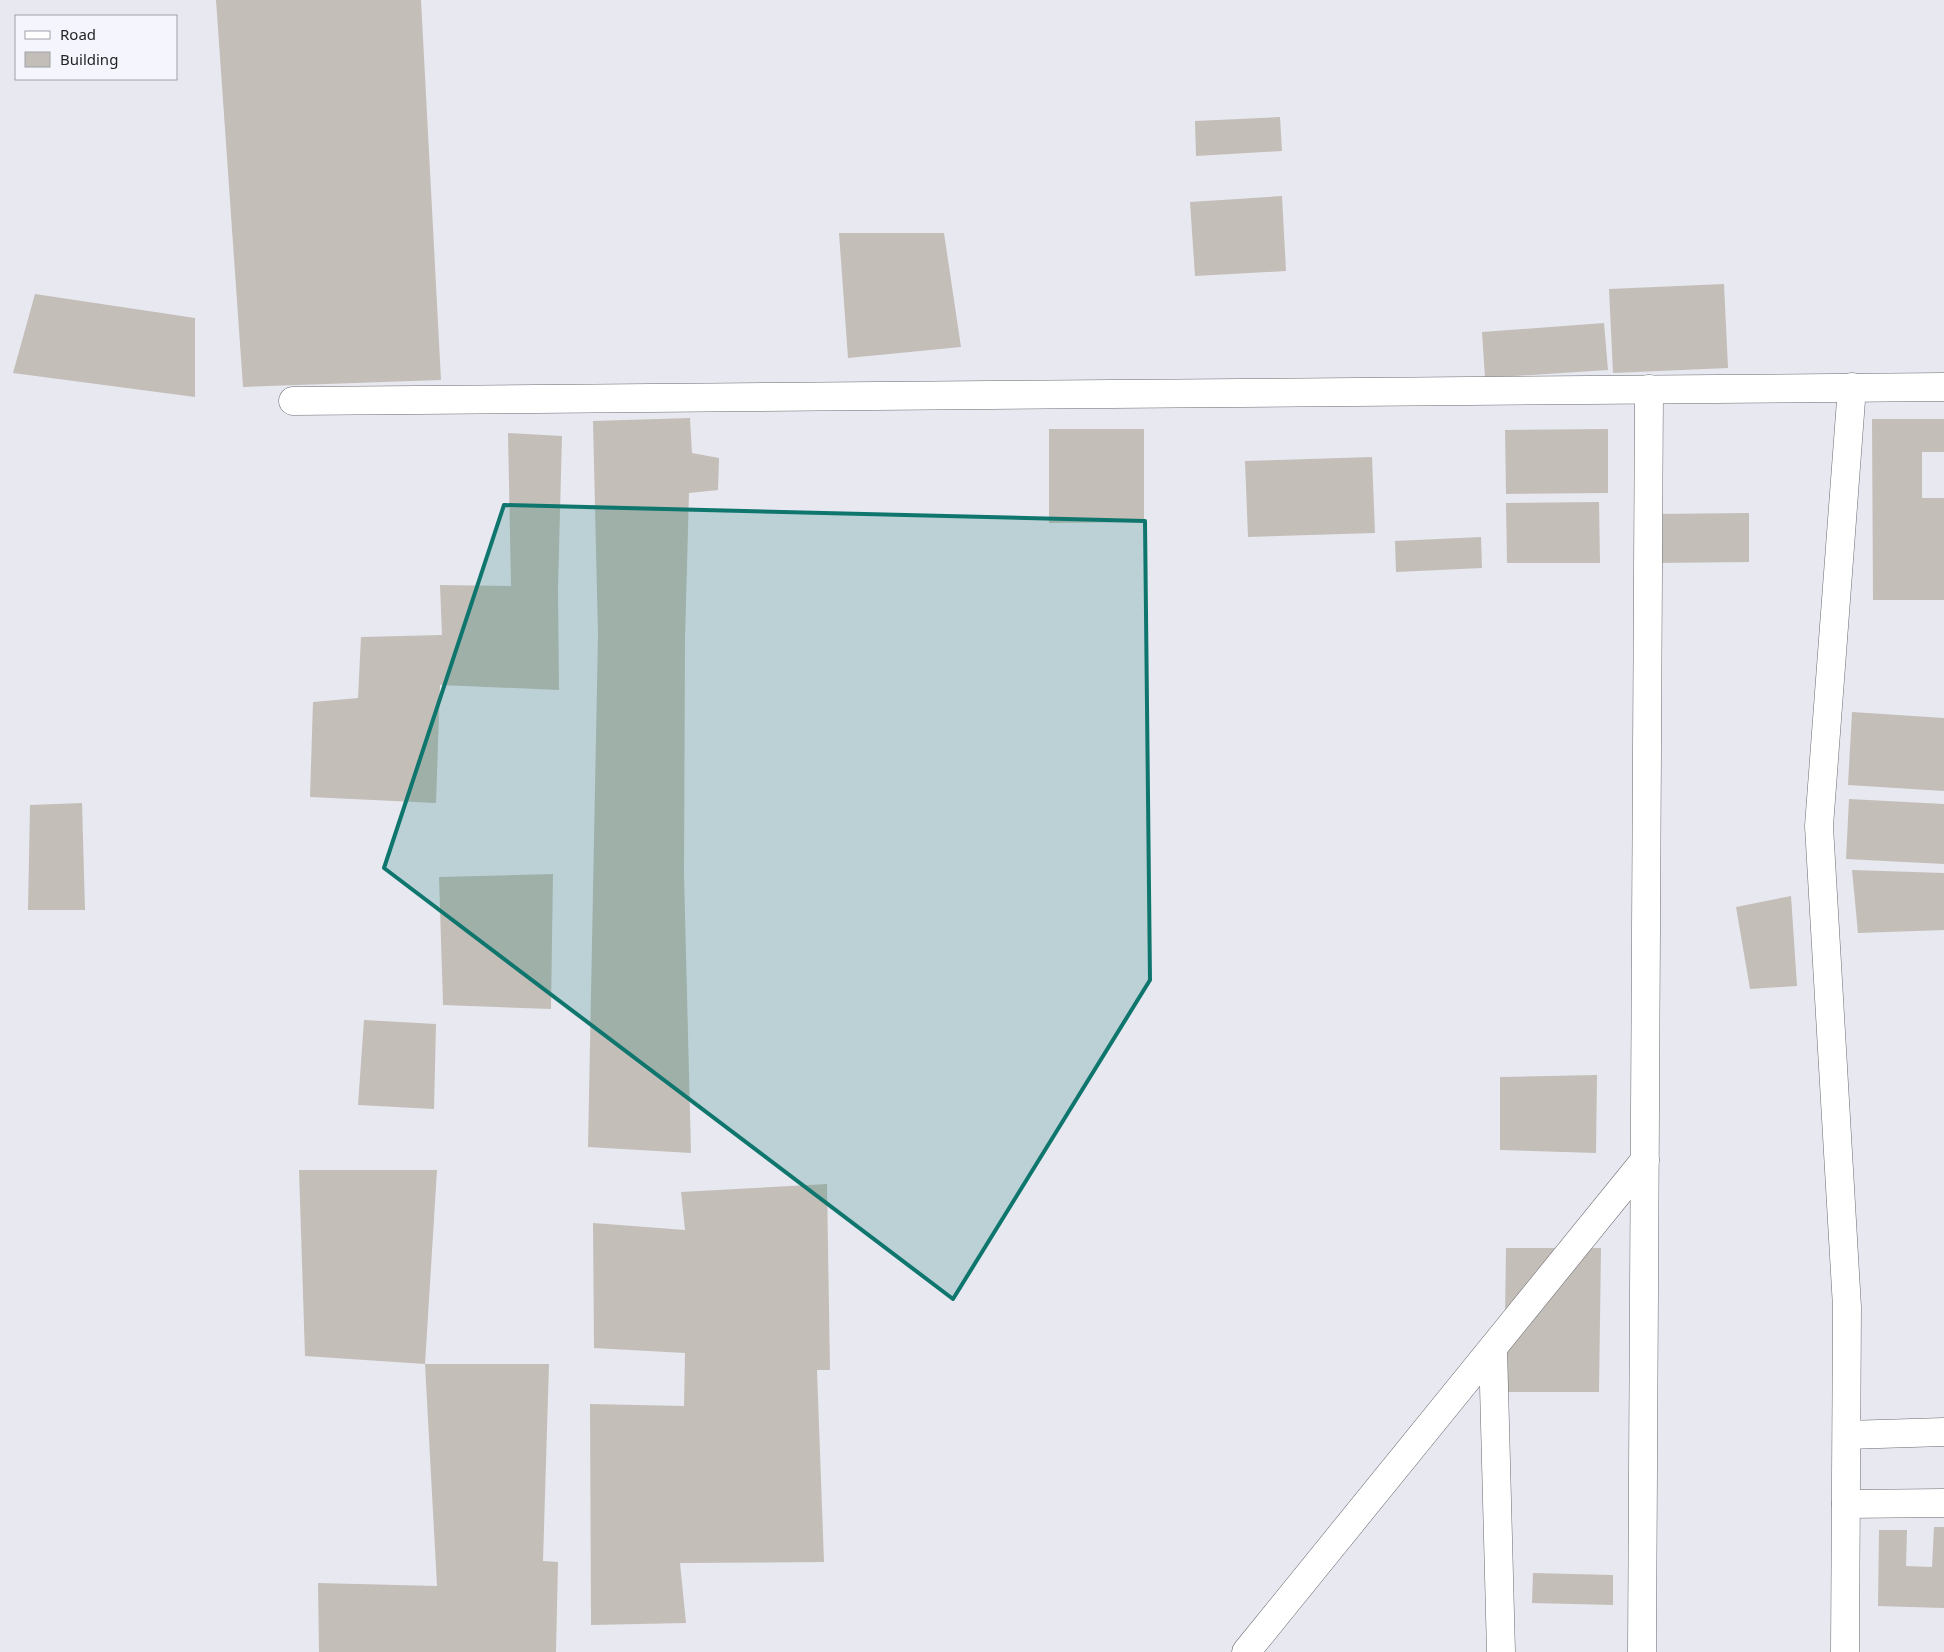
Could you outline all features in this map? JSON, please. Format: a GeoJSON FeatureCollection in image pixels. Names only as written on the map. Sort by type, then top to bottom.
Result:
{"type":"FeatureCollection","features":[{"type":"Feature","properties":{"kind":"street"},"geometry":{"type":"LineString","coordinates":[[293,400],[1944,387]]}},
{"type":"Feature","properties":{"kind":"street"},"geometry":{"type":"LineString","coordinates":[[1846,1652],[1847,1307],[1818,826],[1852,388]]}},
{"type":"Feature","properties":{"kind":"street"},"geometry":{"type":"LineString","coordinates":[[1642,1652],[1649,389]]}},
{"type":"Feature","properties":{"kind":"street"},"geometry":{"type":"LineString","coordinates":[[1246,1652],[1645,1160]]}},
{"type":"Feature","properties":{"kind":"street"},"geometry":{"type":"LineString","coordinates":[[1492,1348],[1501,1652]]}},
{"type":"Feature","properties":{"kind":"street"},"geometry":{"type":"LineString","coordinates":[[1847,1435],[1944,1432]]}},
{"type":"Feature","properties":{"kind":"street"},"geometry":{"type":"LineString","coordinates":[[1846,1504],[1944,1503]]}},
{"type":"Feature","properties":{"kind":"highlighted area"},"geometry":{"type":"Polygon","coordinates":[[[504,505],[1145,521],[1150,980],[953,1299],[384,868],[504,505]]]}},
{"type":"Feature","properties":{"kind":"building"},"geometry":{"type":"Polygon","coordinates":[[[216,0],[421,0],[441,380],[243,387],[216,0]]]}},
{"type":"Feature","properties":{"kind":"building"},"geometry":{"type":"Polygon","coordinates":[[[1280,117],[1282,151],[1196,156],[1195,121],[1280,117]]]}},
{"type":"Feature","properties":{"kind":"building"},"geometry":{"type":"Polygon","coordinates":[[[1282,196],[1286,271],[1195,276],[1190,202],[1282,196]]]}},
{"type":"Feature","properties":{"kind":"building"},"geometry":{"type":"Polygon","coordinates":[[[839,233],[944,233],[961,347],[848,358],[839,233]]]}},
{"type":"Feature","properties":{"kind":"building"},"geometry":{"type":"Polygon","coordinates":[[[1724,284],[1728,368],[1613,373],[1609,289],[1724,284]]]}},
{"type":"Feature","properties":{"kind":"building"},"geometry":{"type":"Polygon","coordinates":[[[35,294],[195,318],[195,397],[13,373],[35,294]]]}},
{"type":"Feature","properties":{"kind":"building"},"geometry":{"type":"Polygon","coordinates":[[[1604,323],[1608,370],[1485,378],[1482,332],[1604,323]]]}},
{"type":"Feature","properties":{"kind":"building"},"geometry":{"type":"Polygon","coordinates":[[[690,418],[692,453],[719,458],[718,490],[689,493],[685,639],[684,875],[691,1153],[588,1147],[598,635],[593,421],[690,418]]]}},
{"type":"Feature","properties":{"kind":"building"},"geometry":{"type":"Polygon","coordinates":[[[1872,419],[1944,419],[1944,452],[1922,452],[1922,498],[1944,498],[1944,600],[1873,600],[1872,419]]]}},
{"type":"Feature","properties":{"kind":"building"},"geometry":{"type":"Polygon","coordinates":[[[1049,429],[1144,429],[1144,522],[1049,523],[1049,429]]]}},
{"type":"Feature","properties":{"kind":"building"},"geometry":{"type":"Polygon","coordinates":[[[1608,429],[1608,493],[1506,494],[1505,430],[1608,429]]]}},
{"type":"Feature","properties":{"kind":"building"},"geometry":{"type":"Polygon","coordinates":[[[508,433],[562,436],[558,588],[559,690],[440,685],[436,803],[310,797],[313,702],[358,698],[361,637],[442,635],[440,585],[511,586],[508,433]]]}},
{"type":"Feature","properties":{"kind":"building"},"geometry":{"type":"Polygon","coordinates":[[[1372,457],[1375,533],[1248,537],[1245,461],[1372,457]]]}},
{"type":"Feature","properties":{"kind":"building"},"geometry":{"type":"Polygon","coordinates":[[[1599,502],[1600,563],[1507,563],[1506,503],[1599,502]]]}},
{"type":"Feature","properties":{"kind":"building"},"geometry":{"type":"Polygon","coordinates":[[[1749,513],[1749,562],[1654,563],[1654,514],[1749,513]]]}},
{"type":"Feature","properties":{"kind":"building"},"geometry":{"type":"Polygon","coordinates":[[[1481,537],[1482,568],[1396,572],[1395,541],[1481,537]]]}},
{"type":"Feature","properties":{"kind":"building"},"geometry":{"type":"Polygon","coordinates":[[[1852,712],[1944,718],[1944,791],[1848,785],[1852,712]]]}},
{"type":"Feature","properties":{"kind":"building"},"geometry":{"type":"Polygon","coordinates":[[[1849,799],[1944,804],[1944,864],[1846,859],[1849,799]]]}},
{"type":"Feature","properties":{"kind":"building"},"geometry":{"type":"Polygon","coordinates":[[[82,803],[85,910],[28,910],[30,805],[82,803]]]}},
{"type":"Feature","properties":{"kind":"building"},"geometry":{"type":"Polygon","coordinates":[[[1852,870],[1944,873],[1944,930],[1858,933],[1852,870]]]}},
{"type":"Feature","properties":{"kind":"building"},"geometry":{"type":"Polygon","coordinates":[[[553,874],[551,1009],[443,1005],[439,877],[553,874]]]}},
{"type":"Feature","properties":{"kind":"building"},"geometry":{"type":"Polygon","coordinates":[[[1791,896],[1797,986],[1750,989],[1736,907],[1791,896]]]}},
{"type":"Feature","properties":{"kind":"building"},"geometry":{"type":"Polygon","coordinates":[[[364,1020],[436,1024],[434,1109],[358,1105],[364,1020]]]}},
{"type":"Feature","properties":{"kind":"building"},"geometry":{"type":"Polygon","coordinates":[[[1597,1075],[1596,1153],[1500,1150],[1500,1077],[1597,1075]]]}},
{"type":"Feature","properties":{"kind":"building"},"geometry":{"type":"Polygon","coordinates":[[[299,1170],[437,1170],[425,1364],[305,1356],[299,1170]]]}},
{"type":"Feature","properties":{"kind":"building"},"geometry":{"type":"Polygon","coordinates":[[[827,1184],[830,1370],[817,1370],[824,1562],[680,1563],[686,1623],[591,1625],[590,1404],[684,1406],[685,1353],[594,1348],[593,1223],[685,1230],[681,1192],[827,1184]]]}},
{"type":"Feature","properties":{"kind":"building"},"geometry":{"type":"Polygon","coordinates":[[[1506,1248],[1601,1248],[1599,1392],[1504,1392],[1506,1248]]]}},
{"type":"Feature","properties":{"kind":"building"},"geometry":{"type":"Polygon","coordinates":[[[425,1364],[549,1364],[543,1561],[558,1562],[556,1652],[319,1652],[318,1583],[437,1586],[425,1364]]]}},
{"type":"Feature","properties":{"kind":"building"},"geometry":{"type":"Polygon","coordinates":[[[1934,1527],[1944,1527],[1944,1608],[1878,1606],[1879,1530],[1907,1530],[1906,1566],[1932,1567],[1934,1527]]]}},
{"type":"Feature","properties":{"kind":"building"},"geometry":{"type":"Polygon","coordinates":[[[1533,1573],[1613,1575],[1613,1605],[1532,1603],[1533,1573]]]}}]}
